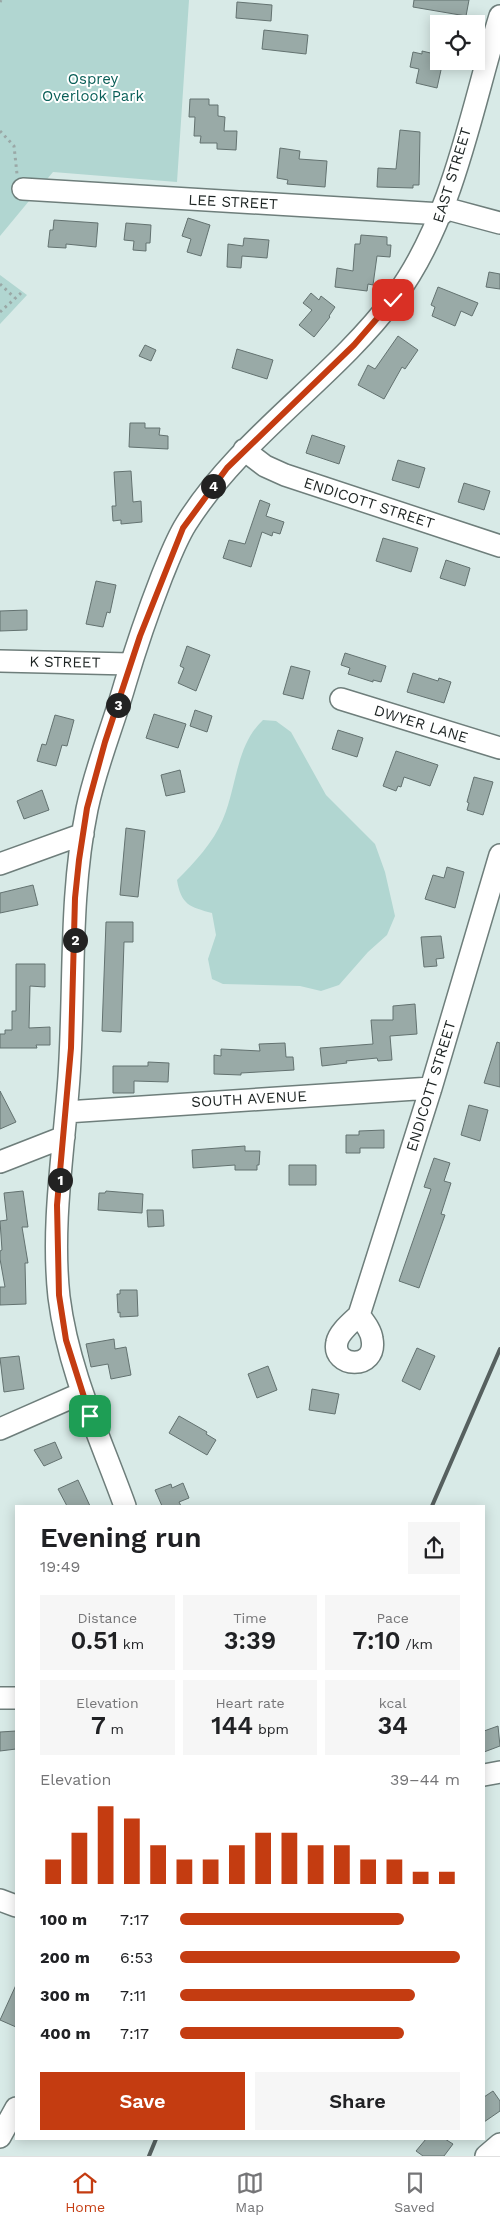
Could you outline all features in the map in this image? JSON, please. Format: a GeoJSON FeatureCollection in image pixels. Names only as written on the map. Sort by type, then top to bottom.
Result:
{"type":"FeatureCollection","features":[{"type":"Feature","properties":{"kind":"street","name":"EAST STREET"},"geometry":{"type":"LineString","coordinates":[[125,1505],[82,1393],[66,1340],[59,1295],[57,1205],[66,1112],[75,898],[83,834],[105,742],[130,664],[161,578],[183,528],[227,468],[354,345],[374,322],[416,266],[443,211],[500,16]]}},
{"type":"Feature","properties":{"kind":"street","name":"LEE STREET"},"geometry":{"type":"LineString","coordinates":[[23,189],[443,211],[500,223]]}},
{"type":"Feature","properties":{"kind":"street","name":"ENDICOTT STREET"},"geometry":{"type":"LineString","coordinates":[[244,450],[265,466],[285,475],[500,546]]}},
{"type":"Feature","properties":{"kind":"street","name":"K STREET"},"geometry":{"type":"LineString","coordinates":[[0,661],[130,664]]}},
{"type":"Feature","properties":{"kind":"street","name":"DWYER LANE"},"geometry":{"type":"LineString","coordinates":[[341,699],[500,748]]}},
{"type":"Feature","properties":{"kind":"street"},"geometry":{"type":"LineString","coordinates":[[0,864],[83,834]]}},
{"type":"Feature","properties":{"kind":"street","name":"ENDICOTT STREET"},"geometry":{"type":"LineString","coordinates":[[359,1315],[431,1088],[500,855]]}},
{"type":"Feature","properties":{"kind":"street","name":"SOUTH AVENUE"},"geometry":{"type":"LineString","coordinates":[[66,1112],[431,1088]]}},
{"type":"Feature","properties":{"kind":"street"},"geometry":{"type":"LineString","coordinates":[[0,1162],[64,1137]]}},
{"type":"Feature","properties":{"kind":"street"},"geometry":{"type":"LineString","coordinates":[[0,1429],[82,1393]]}},
{"type":"Feature","properties":{"kind":"street"},"geometry":{"type":"LineString","coordinates":[[0,1698],[15,1698]]}},
{"type":"Feature","properties":{"kind":"street"},"geometry":{"type":"LineString","coordinates":[[485,1775],[500,1772]]}},
{"type":"Feature","properties":{"kind":"street"},"geometry":{"type":"LineString","coordinates":[[0,1900],[15,1906]]}},
{"type":"Feature","properties":{"kind":"street"},"geometry":{"type":"LineString","coordinates":[[0,2137],[15,2110]]}},
{"type":"Feature","properties":{"kind":"street"},"geometry":{"type":"LineString","coordinates":[[486,2156],[500,2144]]}},
{"type":"Feature","properties":{"kind":"path"},"geometry":{"type":"LineString","coordinates":[[0,131],[14,146],[16,171],[23,189]]}},
{"type":"Feature","properties":{"kind":"path"},"geometry":{"type":"LineString","coordinates":[[0,284],[15,298]]}},
{"type":"Feature","properties":{"kind":"path"},"geometry":{"type":"LineString","coordinates":[[0,312],[21,293]]}},
{"type":"Feature","properties":{"kind":"green space","name":"Osprey Overlook Park"},"geometry":{"type":"Polygon","coordinates":[[[0,0],[189,0],[177,182],[53,172],[0,236],[0,0]]]}},
{"type":"Feature","properties":{"kind":"green space"},"geometry":{"type":"Polygon","coordinates":[[[0,275],[27,295],[0,324],[0,275]]]}},
{"type":"Feature","properties":{"kind":"green space"},"geometry":{"type":"Polygon","coordinates":[[[263,720],[276,721],[291,732],[326,795],[375,844],[385,872],[395,916],[387,935],[368,952],[339,985],[321,991],[300,986],[223,984],[212,979],[208,959],[216,935],[212,913],[188,904],[181,895],[177,880],[203,852],[219,828],[228,806],[238,766],[247,741],[263,720]]]}},
{"type":"Feature","properties":{"kind":"building"},"geometry":{"type":"Polygon","coordinates":[[[414,0],[469,0],[466,15],[413,7],[414,0]]]}},
{"type":"Feature","properties":{"kind":"building"},"geometry":{"type":"Polygon","coordinates":[[[237,2],[272,5],[271,21],[236,18],[237,2]]]}},
{"type":"Feature","properties":{"kind":"building"},"geometry":{"type":"Polygon","coordinates":[[[264,30],[308,35],[306,54],[262,49],[264,30]]]}},
{"type":"Feature","properties":{"kind":"building"},"geometry":{"type":"Polygon","coordinates":[[[422,51],[430,53],[430,70],[441,70],[437,88],[416,83],[419,69],[410,67],[413,52],[422,54],[422,51]]]}},
{"type":"Feature","properties":{"kind":"building"},"geometry":{"type":"Polygon","coordinates":[[[190,99],[209,99],[209,105],[218,105],[218,116],[225,117],[224,131],[237,131],[236,150],[217,149],[217,143],[200,143],[201,136],[194,136],[195,117],[189,117],[190,99]]]}},
{"type":"Feature","properties":{"kind":"building"},"geometry":{"type":"Polygon","coordinates":[[[400,130],[420,132],[419,185],[413,185],[413,188],[377,187],[378,168],[396,169],[400,130]]]}},
{"type":"Feature","properties":{"kind":"building"},"geometry":{"type":"Polygon","coordinates":[[[280,148],[300,151],[299,159],[327,161],[325,187],[287,184],[288,180],[277,178],[280,148]]]}},
{"type":"Feature","properties":{"kind":"building"},"geometry":{"type":"Polygon","coordinates":[[[188,218],[210,225],[201,256],[187,252],[191,239],[182,236],[188,218]]]}},
{"type":"Feature","properties":{"kind":"building"},"geometry":{"type":"Polygon","coordinates":[[[54,220],[98,223],[96,247],[66,244],[66,248],[48,247],[50,230],[53,230],[54,220]]]}},
{"type":"Feature","properties":{"kind":"building"},"geometry":{"type":"Polygon","coordinates":[[[126,223],[151,225],[150,243],[146,243],[146,251],[133,250],[134,241],[124,240],[126,223]]]}},
{"type":"Feature","properties":{"kind":"building"},"geometry":{"type":"Polygon","coordinates":[[[361,235],[387,237],[387,245],[391,245],[390,257],[377,256],[373,285],[368,284],[367,291],[335,287],[337,268],[353,271],[355,244],[360,244],[361,235]]]}},
{"type":"Feature","properties":{"kind":"building"},"geometry":{"type":"Polygon","coordinates":[[[244,238],[269,240],[267,258],[242,256],[241,268],[227,267],[228,244],[243,246],[244,238]]]}},
{"type":"Feature","properties":{"kind":"building"},"geometry":{"type":"Polygon","coordinates":[[[489,272],[500,274],[500,289],[486,287],[489,272]]]}},
{"type":"Feature","properties":{"kind":"building"},"geometry":{"type":"Polygon","coordinates":[[[438,287],[478,303],[472,316],[461,311],[455,326],[432,316],[435,307],[431,305],[438,287]]]}},
{"type":"Feature","properties":{"kind":"building"},"geometry":{"type":"Polygon","coordinates":[[[311,293],[319,300],[321,296],[335,307],[330,317],[314,337],[299,325],[312,310],[303,303],[311,293]]]}},
{"type":"Feature","properties":{"kind":"building"},"geometry":{"type":"Polygon","coordinates":[[[398,336],[418,350],[405,369],[402,367],[384,399],[358,385],[368,365],[375,369],[398,336]]]}},
{"type":"Feature","properties":{"kind":"building"},"geometry":{"type":"Polygon","coordinates":[[[145,345],[156,350],[151,361],[139,356],[145,345]]]}},
{"type":"Feature","properties":{"kind":"building"},"geometry":{"type":"Polygon","coordinates":[[[237,349],[273,360],[267,379],[232,368],[237,349]]]}},
{"type":"Feature","properties":{"kind":"building"},"geometry":{"type":"Polygon","coordinates":[[[130,423],[145,423],[145,428],[160,428],[159,435],[168,436],[168,449],[129,447],[130,423]]]}},
{"type":"Feature","properties":{"kind":"building"},"geometry":{"type":"Polygon","coordinates":[[[312,435],[345,446],[339,464],[306,453],[312,435]]]}},
{"type":"Feature","properties":{"kind":"building"},"geometry":{"type":"Polygon","coordinates":[[[398,460],[425,468],[419,488],[392,480],[398,460]]]}},
{"type":"Feature","properties":{"kind":"building"},"geometry":{"type":"Polygon","coordinates":[[[131,471],[133,502],[141,501],[142,522],[121,524],[121,520],[113,521],[112,506],[116,506],[114,472],[131,471]]]}},
{"type":"Feature","properties":{"kind":"building"},"geometry":{"type":"Polygon","coordinates":[[[464,483],[490,491],[484,510],[458,502],[464,483]]]}},
{"type":"Feature","properties":{"kind":"building"},"geometry":{"type":"Polygon","coordinates":[[[260,500],[270,504],[266,516],[284,522],[280,534],[273,532],[272,536],[262,532],[251,567],[223,558],[229,540],[245,544],[260,500]]]}},
{"type":"Feature","properties":{"kind":"building"},"geometry":{"type":"Polygon","coordinates":[[[383,538],[418,548],[411,572],[376,561],[383,538]]]}},
{"type":"Feature","properties":{"kind":"building"},"geometry":{"type":"Polygon","coordinates":[[[446,560],[470,568],[465,586],[440,578],[446,560]]]}},
{"type":"Feature","properties":{"kind":"building"},"geometry":{"type":"Polygon","coordinates":[[[96,581],[116,585],[110,613],[107,612],[103,627],[86,624],[96,581]]]}},
{"type":"Feature","properties":{"kind":"building"},"geometry":{"type":"Polygon","coordinates":[[[27,610],[27,630],[0,631],[0,611],[27,610]]]}},
{"type":"Feature","properties":{"kind":"building"},"geometry":{"type":"Polygon","coordinates":[[[187,646],[210,655],[196,691],[178,683],[184,668],[180,666],[187,646]]]}},
{"type":"Feature","properties":{"kind":"building"},"geometry":{"type":"Polygon","coordinates":[[[345,653],[386,666],[381,682],[373,680],[373,682],[348,674],[350,668],[341,665],[345,653]]]}},
{"type":"Feature","properties":{"kind":"building"},"geometry":{"type":"Polygon","coordinates":[[[291,666],[310,671],[303,699],[283,694],[291,666]]]}},
{"type":"Feature","properties":{"kind":"building"},"geometry":{"type":"Polygon","coordinates":[[[413,673],[438,681],[439,678],[451,682],[444,703],[407,692],[413,673]]]}},
{"type":"Feature","properties":{"kind":"building"},"geometry":{"type":"Polygon","coordinates":[[[195,710],[212,716],[207,732],[190,726],[195,710]]]}},
{"type":"Feature","properties":{"kind":"building"},"geometry":{"type":"Polygon","coordinates":[[[154,714],[186,724],[178,748],[146,738],[154,714]]]}},
{"type":"Feature","properties":{"kind":"building"},"geometry":{"type":"Polygon","coordinates":[[[55,715],[74,720],[67,746],[62,745],[56,766],[37,761],[42,744],[46,745],[55,715]]]}},
{"type":"Feature","properties":{"kind":"building"},"geometry":{"type":"Polygon","coordinates":[[[338,730],[363,738],[357,757],[332,749],[338,730]]]}},
{"type":"Feature","properties":{"kind":"building"},"geometry":{"type":"Polygon","coordinates":[[[396,751],[438,765],[430,786],[404,777],[401,787],[398,786],[396,791],[383,786],[396,751]]]}},
{"type":"Feature","properties":{"kind":"building"},"geometry":{"type":"Polygon","coordinates":[[[180,770],[185,792],[166,796],[161,775],[180,770]]]}},
{"type":"Feature","properties":{"kind":"building"},"geometry":{"type":"Polygon","coordinates":[[[474,777],[493,782],[483,815],[467,810],[469,803],[467,802],[474,777]]]}},
{"type":"Feature","properties":{"kind":"building"},"geometry":{"type":"Polygon","coordinates":[[[42,790],[49,810],[24,819],[17,801],[42,790]]]}},
{"type":"Feature","properties":{"kind":"building"},"geometry":{"type":"Polygon","coordinates":[[[126,828],[145,831],[138,897],[120,895],[126,828]]]}},
{"type":"Feature","properties":{"kind":"building"},"geometry":{"type":"Polygon","coordinates":[[[447,867],[464,872],[455,908],[425,899],[433,875],[444,878],[447,867]]]}},
{"type":"Feature","properties":{"kind":"building"},"geometry":{"type":"Polygon","coordinates":[[[33,885],[38,905],[0,913],[0,893],[33,885]]]}},
{"type":"Feature","properties":{"kind":"building"},"geometry":{"type":"Polygon","coordinates":[[[106,922],[133,922],[133,942],[124,942],[121,1032],[102,1031],[106,922]]]}},
{"type":"Feature","properties":{"kind":"building"},"geometry":{"type":"Polygon","coordinates":[[[441,936],[444,958],[436,959],[437,966],[424,967],[421,937],[441,936]]]}},
{"type":"Feature","properties":{"kind":"building"},"geometry":{"type":"Polygon","coordinates":[[[16,964],[45,964],[45,987],[30,986],[29,1028],[50,1027],[50,1045],[36,1045],[37,1048],[0,1048],[0,1034],[5,1034],[5,1030],[12,1030],[12,1011],[16,1011],[16,964]]]}},
{"type":"Feature","properties":{"kind":"building"},"geometry":{"type":"Polygon","coordinates":[[[415,1004],[417,1034],[390,1036],[392,1060],[378,1061],[377,1058],[322,1066],[320,1048],[373,1044],[371,1020],[393,1020],[393,1006],[415,1004]]]}},
{"type":"Feature","properties":{"kind":"building"},"geometry":{"type":"Polygon","coordinates":[[[497,1042],[500,1043],[500,1087],[484,1083],[497,1042]]]}},
{"type":"Feature","properties":{"kind":"building"},"geometry":{"type":"Polygon","coordinates":[[[285,1043],[286,1057],[293,1057],[294,1070],[241,1073],[241,1075],[214,1074],[214,1055],[221,1056],[221,1049],[260,1051],[259,1044],[285,1043]]]}},
{"type":"Feature","properties":{"kind":"building"},"geometry":{"type":"Polygon","coordinates":[[[148,1062],[169,1063],[168,1082],[134,1081],[134,1093],[113,1093],[113,1066],[148,1066],[148,1062]]]}},
{"type":"Feature","properties":{"kind":"building"},"geometry":{"type":"Polygon","coordinates":[[[0,1091],[16,1122],[0,1129],[0,1091]]]}},
{"type":"Feature","properties":{"kind":"building"},"geometry":{"type":"Polygon","coordinates":[[[469,1105],[488,1110],[480,1141],[461,1135],[469,1105]]]}},
{"type":"Feature","properties":{"kind":"building"},"geometry":{"type":"Polygon","coordinates":[[[384,1130],[384,1148],[360,1148],[360,1153],[346,1153],[346,1135],[359,1135],[359,1131],[384,1130]]]}},
{"type":"Feature","properties":{"kind":"building"},"geometry":{"type":"Polygon","coordinates":[[[245,1146],[245,1151],[260,1151],[257,1170],[235,1170],[235,1165],[193,1168],[192,1150],[245,1146]]]}},
{"type":"Feature","properties":{"kind":"building"},"geometry":{"type":"Polygon","coordinates":[[[434,1158],[450,1163],[444,1181],[451,1183],[441,1214],[445,1215],[419,1288],[399,1281],[431,1189],[424,1187],[434,1158]]]}},
{"type":"Feature","properties":{"kind":"building"},"geometry":{"type":"Polygon","coordinates":[[[289,1165],[316,1165],[316,1185],[289,1185],[289,1165]]]}},
{"type":"Feature","properties":{"kind":"building"},"geometry":{"type":"Polygon","coordinates":[[[23,1191],[28,1227],[22,1227],[28,1263],[25,1263],[26,1304],[0,1305],[0,1287],[5,1287],[0,1259],[0,1251],[2,1250],[0,1221],[7,1220],[4,1193],[23,1191]]]}},
{"type":"Feature","properties":{"kind":"building"},"geometry":{"type":"Polygon","coordinates":[[[106,1191],[143,1194],[142,1213],[98,1210],[99,1193],[105,1193],[106,1191]]]}},
{"type":"Feature","properties":{"kind":"building"},"geometry":{"type":"Polygon","coordinates":[[[147,1210],[163,1210],[164,1226],[148,1227],[147,1210]]]}},
{"type":"Feature","properties":{"kind":"building"},"geometry":{"type":"Polygon","coordinates":[[[120,1290],[137,1290],[138,1316],[120,1317],[117,1294],[120,1294],[120,1290]]]}},
{"type":"Feature","properties":{"kind":"building"},"geometry":{"type":"Polygon","coordinates":[[[114,1339],[115,1349],[126,1347],[131,1375],[111,1379],[108,1364],[91,1367],[86,1344],[114,1339]]]}},
{"type":"Feature","properties":{"kind":"building"},"geometry":{"type":"Polygon","coordinates":[[[417,1348],[435,1356],[420,1390],[402,1381],[417,1348]]]}},
{"type":"Feature","properties":{"kind":"building"},"geometry":{"type":"Polygon","coordinates":[[[19,1356],[24,1389],[4,1392],[0,1358],[19,1356]]]}},
{"type":"Feature","properties":{"kind":"building"},"geometry":{"type":"Polygon","coordinates":[[[268,1366],[277,1390],[257,1398],[248,1374],[268,1366]]]}},
{"type":"Feature","properties":{"kind":"building"},"geometry":{"type":"Polygon","coordinates":[[[312,1389],[339,1394],[335,1414],[309,1410],[312,1389]]]}},
{"type":"Feature","properties":{"kind":"building"},"geometry":{"type":"Polygon","coordinates":[[[179,1416],[207,1432],[206,1434],[216,1440],[207,1455],[169,1433],[179,1416]]]}},
{"type":"Feature","properties":{"kind":"building"},"geometry":{"type":"Polygon","coordinates":[[[55,1442],[62,1458],[44,1466],[34,1450],[55,1442]]]}},
{"type":"Feature","properties":{"kind":"building"},"geometry":{"type":"Polygon","coordinates":[[[78,1480],[90,1505],[66,1505],[58,1489],[78,1480]]]}},
{"type":"Feature","properties":{"kind":"building"},"geometry":{"type":"Polygon","coordinates":[[[183,1483],[189,1498],[179,1502],[180,1505],[162,1505],[155,1490],[171,1484],[172,1488],[183,1483]]]}},
{"type":"Feature","properties":{"kind":"building"},"geometry":{"type":"Polygon","coordinates":[[[498,1726],[500,1746],[485,1752],[485,1731],[498,1726]]]}},
{"type":"Feature","properties":{"kind":"building"},"geometry":{"type":"Polygon","coordinates":[[[15,1731],[15,1749],[0,1751],[0,1732],[15,1731]]]}},
{"type":"Feature","properties":{"kind":"building"},"geometry":{"type":"Polygon","coordinates":[[[15,1987],[15,2027],[0,2020],[15,1987]]]}},
{"type":"Feature","properties":{"kind":"building"},"geometry":{"type":"Polygon","coordinates":[[[493,2091],[500,2101],[500,2111],[485,2121],[485,2096],[493,2091]]]}},
{"type":"Feature","properties":{"kind":"building"},"geometry":{"type":"Polygon","coordinates":[[[425,2140],[447,2140],[453,2144],[444,2156],[423,2156],[416,2151],[425,2140]]]}},
{"type":"Feature","properties":{"kind":"railway"},"geometry":{"type":"LineString","coordinates":[[432,1505],[500,1349]]}},
{"type":"Feature","properties":{"kind":"railway"},"geometry":{"type":"LineString","coordinates":[[149,2156],[156,2140]]}},
{"type":"Feature","properties":{"kind":"route"},"geometry":{"type":"LineString","coordinates":[[90,1416],[66,1340],[59,1295],[57,1253],[57,1205],[71,1048],[75,898],[87,808],[105,742],[125,686],[130,664],[158,586],[183,528],[227,468],[354,345],[393,300]]}}]}
